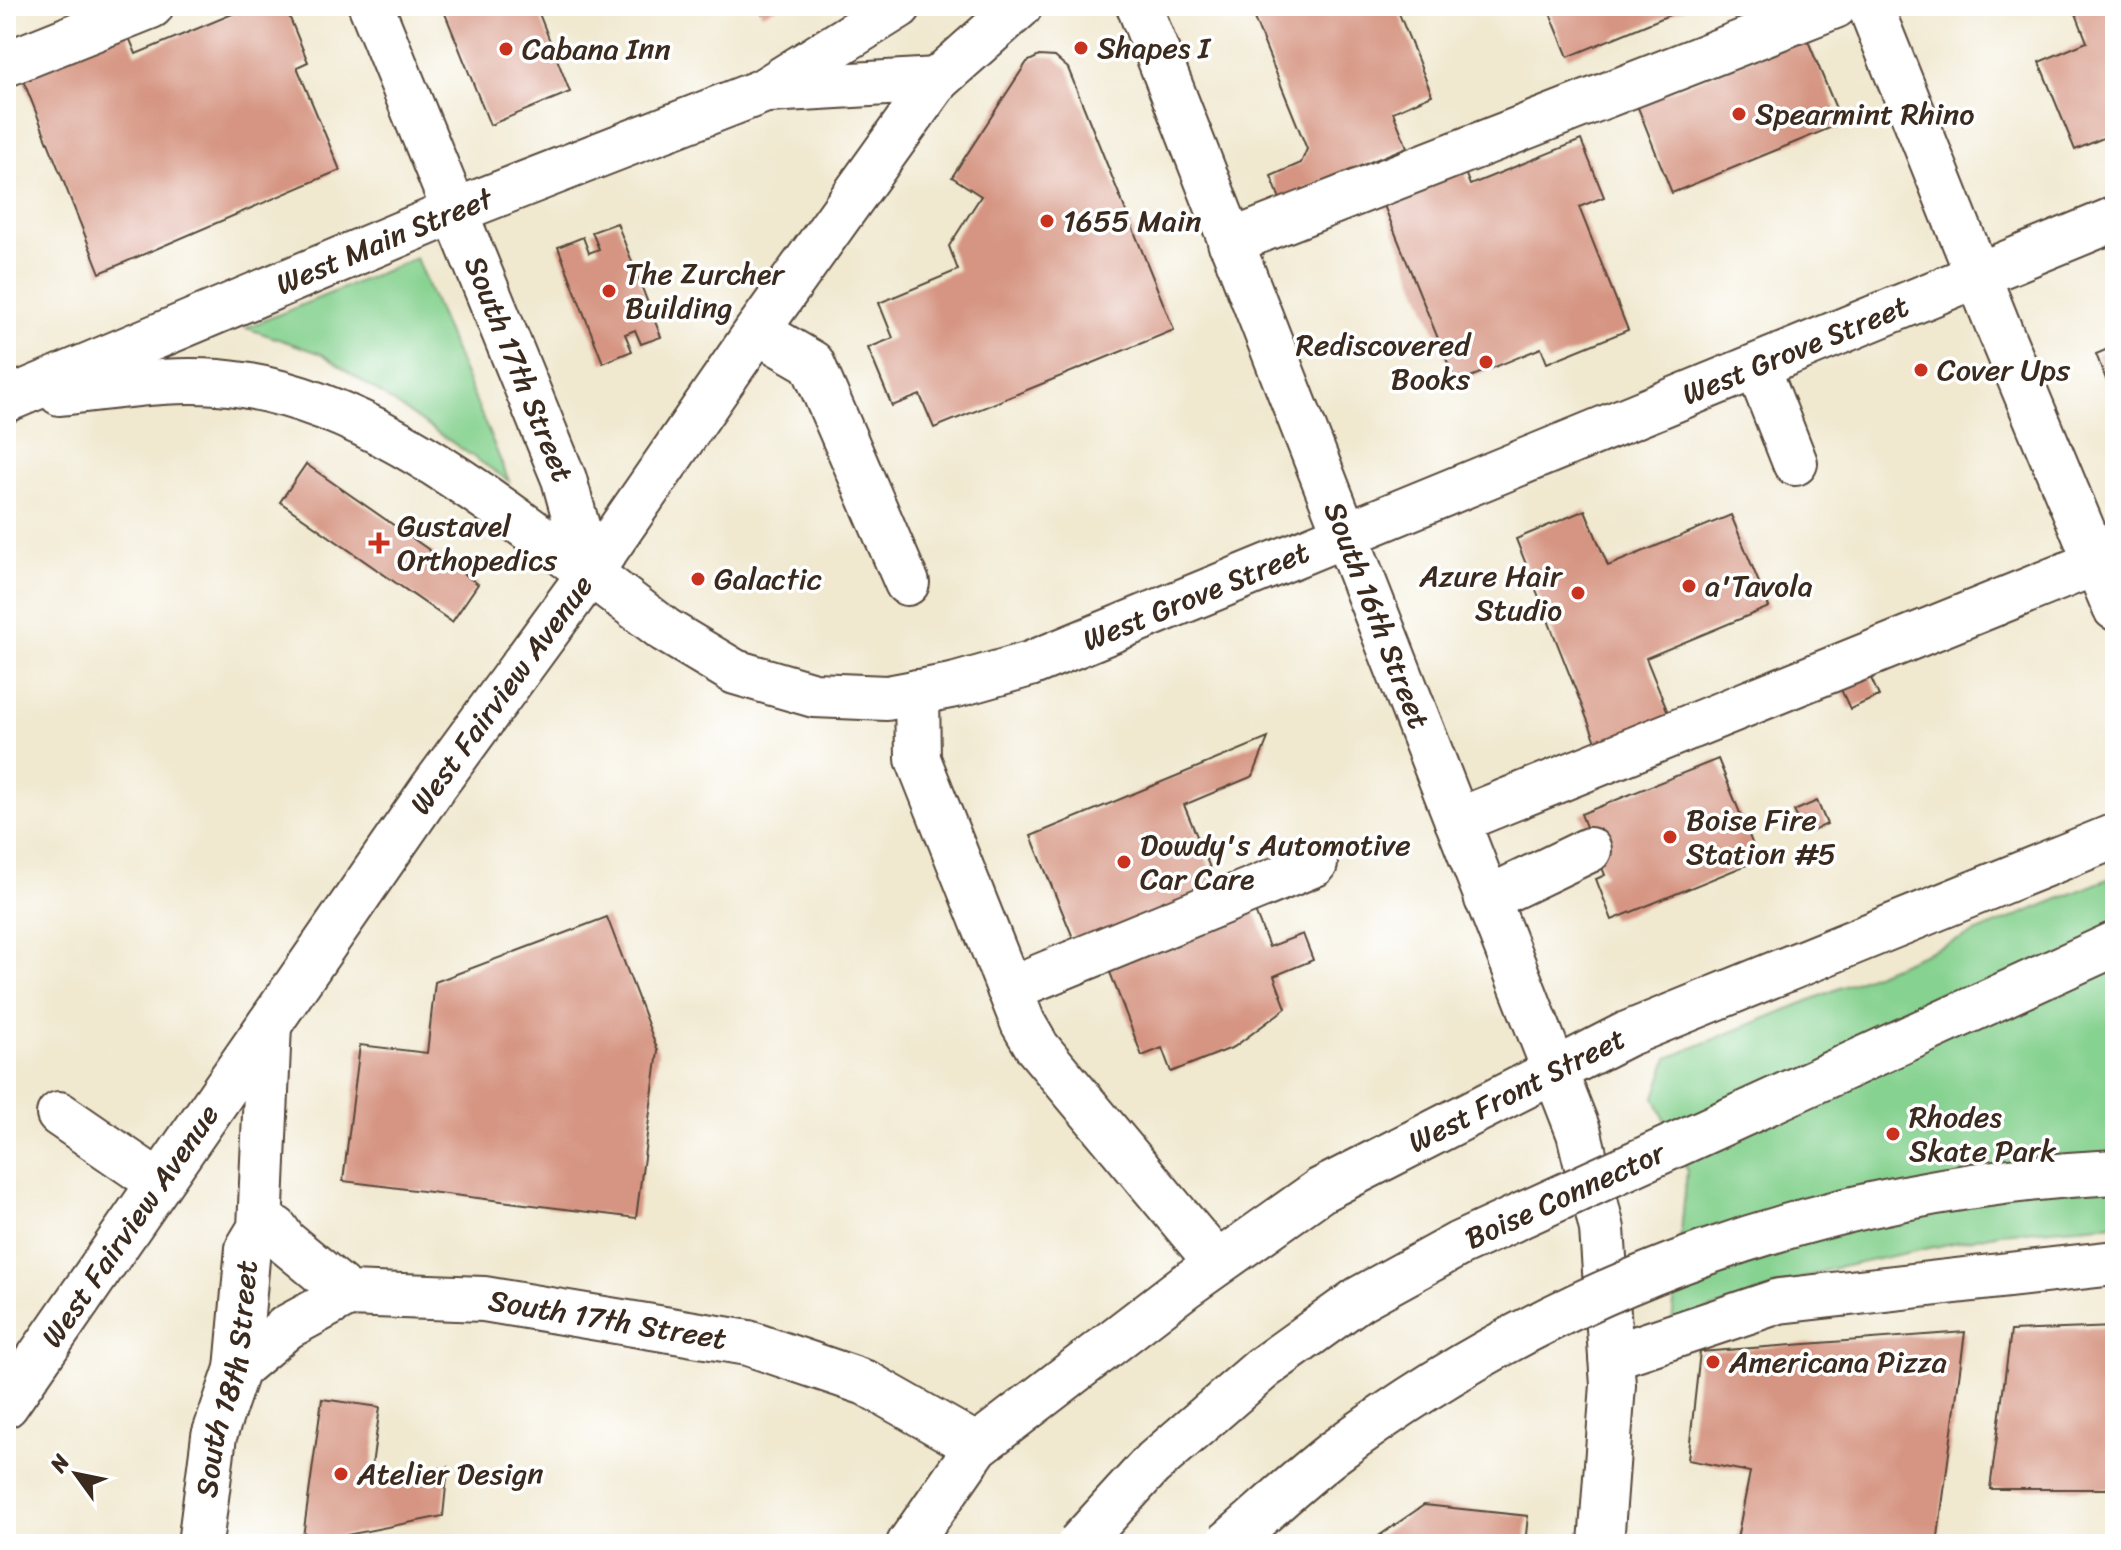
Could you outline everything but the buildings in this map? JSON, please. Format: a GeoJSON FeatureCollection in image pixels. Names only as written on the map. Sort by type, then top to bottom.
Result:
{"type":"FeatureCollection","features":[{"type":"Feature","properties":{"kind":"main road"},"geometry":{"type":"LineString","coordinates":[[6,64],[151,6]]}},
{"type":"Feature","properties":{"kind":"main road","name":"South 17th Street"},"geometry":{"type":"LineString","coordinates":[[371,6],[564,479],[590,573]]}},
{"type":"Feature","properties":{"kind":"main road"},"geometry":{"type":"LineString","coordinates":[[763,91],[899,6]]}},
{"type":"Feature","properties":{"kind":"main road","name":"West Fairview Avenue"},"geometry":{"type":"LineString","coordinates":[[6,1405],[432,789],[590,573],[757,331],[937,80],[1020,6]]}},
{"type":"Feature","properties":{"kind":"main road","name":"South 16th Street"},"geometry":{"type":"LineString","coordinates":[[1139,6],[1579,1133],[1602,1229],[1613,1385],[1601,1544]]}},
{"type":"Feature","properties":{"kind":"main road"},"geometry":{"type":"LineString","coordinates":[[1230,242],[1835,6]]}},
{"type":"Feature","properties":{"kind":"main road"},"geometry":{"type":"LineString","coordinates":[[1870,6],[1977,276],[2106,559],[2115,608]]}},
{"type":"Feature","properties":{"kind":"main road"},"geometry":{"type":"LineString","coordinates":[[763,91],[937,80]]}},
{"type":"Feature","properties":{"kind":"main road","name":"West Main Street"},"geometry":{"type":"LineString","coordinates":[[7,400],[455,211],[763,91]]}},
{"type":"Feature","properties":{"kind":"main road","name":"West Grove Street"},"geometry":{"type":"LineString","coordinates":[[590,573],[665,630],[735,672],[814,695],[887,698],[956,685],[1030,664],[1105,636],[1345,534],[2115,219]]}},
{"type":"Feature","properties":{"kind":"main road"},"geometry":{"type":"LineString","coordinates":[[757,331],[812,363],[907,583]]}},
{"type":"Feature","properties":{"kind":"main road"},"geometry":{"type":"LineString","coordinates":[[1757,366],[1795,463]]}},
{"type":"Feature","properties":{"kind":"main road","name":"West Main Street"},"geometry":{"type":"LineString","coordinates":[[7,400],[132,385],[194,382],[243,385],[315,404],[388,437],[458,479],[590,573]]}},
{"type":"Feature","properties":{"kind":"main road"},"geometry":{"type":"LineString","coordinates":[[1457,821],[2106,559]]}},
{"type":"Feature","properties":{"kind":"main road"},"geometry":{"type":"LineString","coordinates":[[917,692],[918,759],[1023,1023],[1037,1047],[1217,1263]]}},
{"type":"Feature","properties":{"kind":"main road","name":"West Front Street"},"geometry":{"type":"LineString","coordinates":[[909,1544],[977,1446],[1217,1263],[1321,1190],[1627,1034],[2115,836]]}},
{"type":"Feature","properties":{"kind":"main road"},"geometry":{"type":"LineString","coordinates":[[1487,899],[1589,850]]}},
{"type":"Feature","properties":{"kind":"main road"},"geometry":{"type":"LineString","coordinates":[[1009,989],[1315,864]]}},
{"type":"Feature","properties":{"kind":"main road","name":"Boise Connector"},"geometry":{"type":"LineString","coordinates":[[1079,1544],[1151,1465],[1263,1368],[1359,1299],[1459,1244],[2115,944]]}},
{"type":"Feature","properties":{"kind":"main road","name":"South 18th Street"},"geometry":{"type":"LineString","coordinates":[[200,1544],[214,1436],[237,1369],[248,1248],[260,1228],[269,1025]]}},
{"type":"Feature","properties":{"kind":"main road"},"geometry":{"type":"LineString","coordinates":[[59,1114],[158,1182]]}},
{"type":"Feature","properties":{"kind":"main road"},"geometry":{"type":"LineString","coordinates":[[1227,1544],[1332,1454],[1424,1390],[1530,1329],[1658,1268],[1774,1229],[1878,1203],[1979,1186],[2115,1172]]}},
{"type":"Feature","properties":{"kind":"main road"},"geometry":{"type":"LineString","coordinates":[[237,1369],[287,1327],[348,1294],[284,1241],[276,1229],[260,1228]]}},
{"type":"Feature","properties":{"kind":"main road"},"geometry":{"type":"LineString","coordinates":[[1611,1357],[1779,1301],[2115,1263]]}},
{"type":"Feature","properties":{"kind":"main road","name":"South 17th Street"},"geometry":{"type":"LineString","coordinates":[[348,1294],[484,1299],[748,1343],[866,1383],[977,1446]]}},
{"type":"Feature","properties":{"kind":"green space"},"geometry":{"type":"Polygon","coordinates":[[[416,258],[509,481],[322,354],[246,328],[416,258]]]}},
{"type":"Feature","properties":{"kind":"green space","name":"Rhodes Skate Park"},"geometry":{"type":"Polygon","coordinates":[[[2115,876],[2115,1224],[2000,1233],[1827,1270],[1672,1323],[1687,1171],[1655,1097],[1668,1058],[2115,876]]]}},
{"type":"Feature","properties":{"kind":"place","name":"Shapes I"},"geometry":{"type":"Point","coordinates":[1081,48]}},
{"type":"Feature","properties":{"kind":"place","name":"Cabana Inn"},"geometry":{"type":"Point","coordinates":[506,49]}},
{"type":"Feature","properties":{"kind":"place","name":"Spearmint Rhino"},"geometry":{"type":"Point","coordinates":[1739,114]}},
{"type":"Feature","properties":{"kind":"place","name":"1655 Main"},"geometry":{"type":"Point","coordinates":[1047,221]}},
{"type":"Feature","properties":{"kind":"place","name":"The Zurcher Building"},"geometry":{"type":"Point","coordinates":[609,291]}},
{"type":"Feature","properties":{"kind":"place","name":"Rediscovered Books"},"geometry":{"type":"Point","coordinates":[1486,362]}},
{"type":"Feature","properties":{"kind":"place","name":"Cover Ups"},"geometry":{"type":"Point","coordinates":[1921,370]}},
{"type":"Feature","properties":{"kind":"place","name":"Gustavel Orthopedics"},"geometry":{"type":"Point","coordinates":[379,543]}},
{"type":"Feature","properties":{"kind":"place","name":"Galactic"},"geometry":{"type":"Point","coordinates":[698,579]}},
{"type":"Feature","properties":{"kind":"place","name":"a'Tavola"},"geometry":{"type":"Point","coordinates":[1689,586]}},
{"type":"Feature","properties":{"kind":"place","name":"Azure Hair Studio"},"geometry":{"type":"Point","coordinates":[1578,593]}},
{"type":"Feature","properties":{"kind":"place","name":"Boise Fire Station #5"},"geometry":{"type":"Point","coordinates":[1670,837]}},
{"type":"Feature","properties":{"kind":"place","name":"Dowdy's Automotive Car Care"},"geometry":{"type":"Point","coordinates":[1124,862]}},
{"type":"Feature","properties":{"kind":"place","name":"Rhodes Skate Park"},"geometry":{"type":"Point","coordinates":[1893,1134]}},
{"type":"Feature","properties":{"kind":"place","name":"Americana Pizza"},"geometry":{"type":"Point","coordinates":[1713,1362]}},
{"type":"Feature","properties":{"kind":"place","name":"Atelier Design"},"geometry":{"type":"Point","coordinates":[341,1474]}}]}
